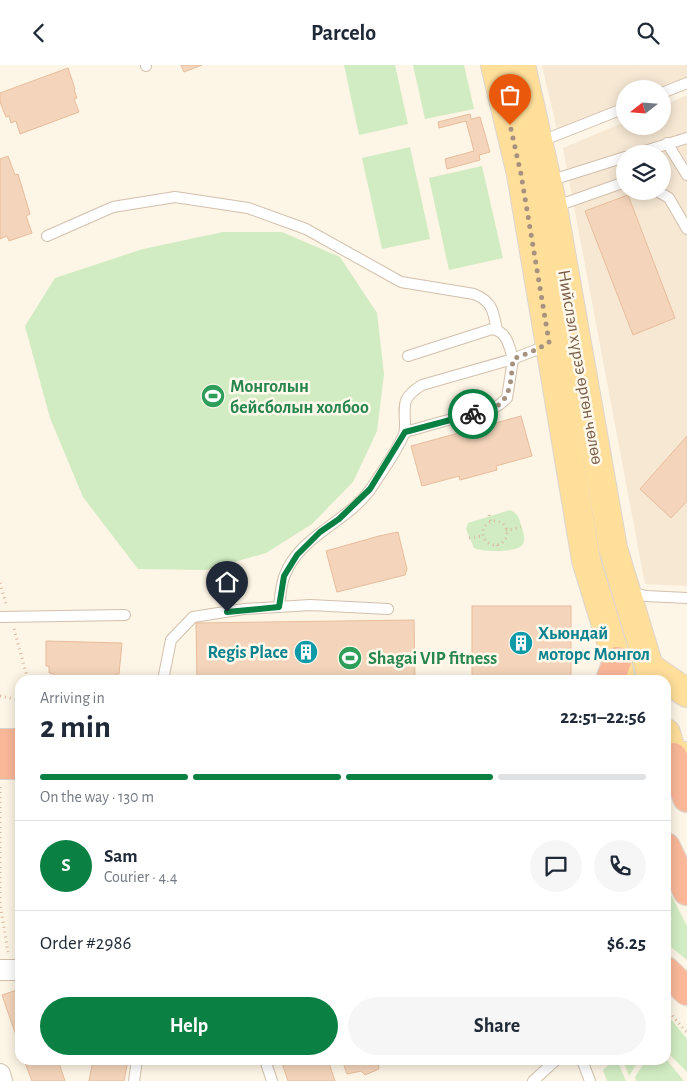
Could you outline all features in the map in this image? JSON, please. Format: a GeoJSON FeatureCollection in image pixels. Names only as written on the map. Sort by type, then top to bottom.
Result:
{"type":"FeatureCollection","features":[{"type":"Feature","properties":{"kind":"highway"},"geometry":{"type":"LineString","coordinates":[[0,743],[15,743]]}},
{"type":"Feature","properties":{"kind":"highway"},"geometry":{"type":"LineString","coordinates":[[672,752],[687,798]]}},
{"type":"Feature","properties":{"kind":"highway"},"geometry":{"type":"LineString","coordinates":[[0,765],[15,765]]}},
{"type":"Feature","properties":{"kind":"highway"},"geometry":{"type":"LineString","coordinates":[[671,857],[687,891]]}},
{"type":"Feature","properties":{"kind":"highway"},"geometry":{"type":"LineString","coordinates":[[671,976],[687,991]]}},
{"type":"Feature","properties":{"kind":"main road","name":"Нийслэл хүрээ өргөн чөлөө"},"geometry":{"type":"LineString","coordinates":[[495,65],[521,174],[586,561],[616,674]]}},
{"type":"Feature","properties":{"kind":"main road","name":"Нийслэл хүрээ өргөн чөлөө"},"geometry":{"type":"LineString","coordinates":[[521,65],[553,207],[613,548],[651,673]]}},
{"type":"Feature","properties":{"kind":"main road"},"geometry":{"type":"LineString","coordinates":[[671,684],[687,693]]}},
{"type":"Feature","properties":{"kind":"street"},"geometry":{"type":"LineString","coordinates":[[0,1074],[2,1081]]}},
{"type":"Feature","properties":{"kind":"lane"},"geometry":{"type":"LineString","coordinates":[[671,89],[687,83]]}},
{"type":"Feature","properties":{"kind":"lane"},"geometry":{"type":"LineString","coordinates":[[538,142],[616,112]]}},
{"type":"Feature","properties":{"kind":"lane"},"geometry":{"type":"LineString","coordinates":[[661,145],[687,138]]}},
{"type":"Feature","properties":{"kind":"lane"},"geometry":{"type":"LineString","coordinates":[[667,143],[687,175]]}},
{"type":"Feature","properties":{"kind":"lane"},"geometry":{"type":"LineString","coordinates":[[548,181],[616,160]]}},
{"type":"Feature","properties":{"kind":"lane"},"geometry":{"type":"LineString","coordinates":[[553,207],[616,185]]}},
{"type":"Feature","properties":{"kind":"lane"},"geometry":{"type":"LineString","coordinates":[[47,236],[113,207],[175,197],[248,208],[306,229],[401,282],[474,294],[485,298],[493,309],[497,330]]}},
{"type":"Feature","properties":{"kind":"lane"},"geometry":{"type":"LineString","coordinates":[[670,200],[687,229]]}},
{"type":"Feature","properties":{"kind":"lane"},"geometry":{"type":"LineString","coordinates":[[405,432],[466,415],[487,412],[499,405],[507,398],[513,359],[504,335],[497,330],[485,330],[408,357]]}},
{"type":"Feature","properties":{"kind":"lane"},"geometry":{"type":"LineString","coordinates":[[279,607],[284,576],[297,555],[320,532],[339,519],[370,489],[405,432],[404,401],[411,392],[422,385],[513,359],[538,349],[549,342]]}},
{"type":"Feature","properties":{"kind":"lane"},"geometry":{"type":"LineString","coordinates":[[626,592],[687,597]]}},
{"type":"Feature","properties":{"kind":"lane"},"geometry":{"type":"LineString","coordinates":[[164,675],[171,640],[193,617],[244,609],[310,605],[388,609]]}},
{"type":"Feature","properties":{"kind":"lane"},"geometry":{"type":"LineString","coordinates":[[0,617],[125,615]]}},
{"type":"Feature","properties":{"kind":"lane"},"geometry":{"type":"LineString","coordinates":[[134,1081],[136,1065]]}},
{"type":"Feature","properties":{"kind":"lane"},"geometry":{"type":"LineString","coordinates":[[267,1065],[272,1081]]}},
{"type":"Feature","properties":{"kind":"lane"},"geometry":{"type":"LineString","coordinates":[[533,1081],[551,1065]]}},
{"type":"Feature","properties":{"kind":"lane"},"geometry":{"type":"LineString","coordinates":[[584,1065],[590,1081]]}},
{"type":"Feature","properties":{"kind":"path"},"geometry":{"type":"LineString","coordinates":[[489,515],[492,522]]}},
{"type":"Feature","properties":{"kind":"path"},"geometry":{"type":"LineString","coordinates":[[492,522],[499,522],[506,531],[504,541],[497,545],[487,542],[483,536],[484,529],[492,522]]}},
{"type":"Feature","properties":{"kind":"path"},"geometry":{"type":"LineString","coordinates":[[506,531],[522,527]]}},
{"type":"Feature","properties":{"kind":"path"},"geometry":{"type":"LineString","coordinates":[[469,538],[483,536]]}},
{"type":"Feature","properties":{"kind":"path"},"geometry":{"type":"LineString","coordinates":[[497,545],[499,550]]}},
{"type":"Feature","properties":{"kind":"path"},"geometry":{"type":"LineString","coordinates":[[0,696],[15,698]]}},
{"type":"Feature","properties":{"kind":"path"},"geometry":{"type":"LineString","coordinates":[[0,786],[0,903],[10,970]]}},
{"type":"Feature","properties":{"kind":"path"},"geometry":{"type":"LineString","coordinates":[[671,1014],[687,1033]]}},
{"type":"Feature","properties":{"kind":"shaded area"},"geometry":{"type":"Polygon","coordinates":[[[542,65],[687,65],[687,78],[671,85],[671,80],[616,80],[616,107],[557,130],[542,65]]]}},
{"type":"Feature","properties":{"kind":"shaded area"},"geometry":{"type":"Polygon","coordinates":[[[687,95],[687,586],[645,584],[563,148],[616,126],[616,135],[671,135],[671,102],[687,95]]]}},
{"type":"Feature","properties":{"kind":"green space"},"geometry":{"type":"Polygon","coordinates":[[[344,65],[395,65],[408,124],[359,135],[344,65]]]}},
{"type":"Feature","properties":{"kind":"green space"},"geometry":{"type":"Polygon","coordinates":[[[413,65],[464,65],[474,109],[425,119],[413,65]]]}},
{"type":"Feature","properties":{"kind":"green space"},"geometry":{"type":"Polygon","coordinates":[[[410,147],[430,239],[382,249],[362,158],[410,147]]]}},
{"type":"Feature","properties":{"kind":"green space"},"geometry":{"type":"Polygon","coordinates":[[[482,166],[503,258],[449,270],[429,178],[482,166]]]}},
{"type":"Feature","properties":{"kind":"green space","name":"Монголын бейсболын холбоо"},"geometry":{"type":"Polygon","coordinates":[[[223,232],[282,232],[340,257],[377,313],[384,374],[377,431],[353,482],[312,524],[266,553],[206,570],[138,569],[83,497],[50,418],[25,326],[55,278],[143,249],[223,232]]]}},
{"type":"Feature","properties":{"kind":"green space"},"geometry":{"type":"Polygon","coordinates":[[[510,510],[516,514],[519,520],[524,535],[523,544],[520,547],[507,550],[492,551],[474,548],[466,529],[468,523],[510,510]]]}},
{"type":"Feature","properties":{"kind":"green space"},"geometry":{"type":"Polygon","coordinates":[[[671,895],[687,926],[687,960],[671,947],[671,895]]]}},
{"type":"Feature","properties":{"kind":"green space"},"geometry":{"type":"Polygon","coordinates":[[[671,1019],[687,1039],[687,1072],[671,1056],[671,1019]]]}},
{"type":"Feature","properties":{"kind":"green space"},"geometry":{"type":"Polygon","coordinates":[[[608,1065],[619,1065],[626,1081],[607,1081],[603,1070],[608,1065]]]}},
{"type":"Feature","properties":{"kind":"green space"},"geometry":{"type":"Polygon","coordinates":[[[625,1065],[636,1065],[629,1076],[625,1065]]]}},
{"type":"Feature","properties":{"kind":"green space"},"geometry":{"type":"Polygon","coordinates":[[[643,1065],[671,1065],[684,1081],[636,1081],[635,1077],[643,1065]]]}},
{"type":"Feature","properties":{"kind":"building"},"geometry":{"type":"Polygon","coordinates":[[[181,65],[202,65],[184,72],[181,65]]]}},
{"type":"Feature","properties":{"kind":"building"},"geometry":{"type":"Polygon","coordinates":[[[68,68],[77,98],[74,99],[79,112],[20,134],[16,121],[11,123],[9,116],[6,117],[0,102],[0,93],[68,68]]]}},
{"type":"Feature","properties":{"kind":"building"},"geometry":{"type":"Polygon","coordinates":[[[470,114],[471,119],[480,117],[490,152],[479,155],[480,160],[447,169],[445,159],[474,151],[466,121],[439,128],[438,122],[470,114]]]}},
{"type":"Feature","properties":{"kind":"building"},"geometry":{"type":"Polygon","coordinates":[[[8,156],[15,175],[18,174],[30,214],[26,216],[32,233],[9,241],[7,236],[0,239],[0,159],[8,156]]]}},
{"type":"Feature","properties":{"kind":"building"},"geometry":{"type":"Polygon","coordinates":[[[616,199],[630,200],[675,318],[633,335],[585,211],[616,199]]]}},
{"type":"Feature","properties":{"kind":"building"},"geometry":{"type":"Polygon","coordinates":[[[521,416],[532,456],[496,466],[497,470],[460,480],[459,476],[422,486],[411,446],[521,416]]]}},
{"type":"Feature","properties":{"kind":"building"},"geometry":{"type":"Polygon","coordinates":[[[687,436],[687,501],[671,518],[640,489],[687,436]]]}},
{"type":"Feature","properties":{"kind":"building"},"geometry":{"type":"Polygon","coordinates":[[[398,532],[407,569],[405,575],[337,592],[326,551],[398,532]]]}},
{"type":"Feature","properties":{"kind":"building","name":"Хьюндай моторс Монгол"},"geometry":{"type":"Polygon","coordinates":[[[472,606],[571,606],[571,675],[472,675],[472,606]]]}},
{"type":"Feature","properties":{"kind":"building","name":"Regis Place"},"geometry":{"type":"Polygon","coordinates":[[[414,620],[415,675],[197,675],[196,623],[414,620]]]}},
{"type":"Feature","properties":{"kind":"building"},"geometry":{"type":"Polygon","coordinates":[[[46,641],[122,643],[119,674],[116,675],[54,675],[49,673],[49,666],[46,666],[46,641]]]}},
{"type":"Feature","properties":{"kind":"building"},"geometry":{"type":"Polygon","coordinates":[[[15,991],[15,1033],[2,995],[15,991]]]}},
{"type":"Feature","properties":{"kind":"building"},"geometry":{"type":"Polygon","coordinates":[[[26,1065],[60,1065],[65,1081],[32,1081],[26,1065]]]}},
{"type":"Feature","properties":{"kind":"building"},"geometry":{"type":"Polygon","coordinates":[[[92,1065],[127,1065],[124,1081],[89,1081],[92,1065]]]}},
{"type":"Feature","properties":{"kind":"building"},"geometry":{"type":"Polygon","coordinates":[[[283,1065],[330,1065],[335,1081],[288,1081],[283,1065]]]}},
{"type":"Feature","properties":{"kind":"building"},"geometry":{"type":"Polygon","coordinates":[[[344,1065],[378,1065],[379,1069],[365,1075],[361,1071],[347,1074],[344,1065]]]}},
{"type":"Feature","properties":{"kind":"way so far"},"geometry":{"type":"LineString","coordinates":[[473,414],[487,412],[507,398],[513,359],[538,349],[549,342],[521,174],[510,125]]}},
{"type":"Feature","properties":{"kind":"place","name":"Монголын бейсболын холбоо"},"geometry":{"type":"Point","coordinates":[213,396]}},
{"type":"Feature","properties":{"kind":"place","name":"Хьюндай моторс Монгол"},"geometry":{"type":"Point","coordinates":[521,643]}},
{"type":"Feature","properties":{"kind":"place","name":"Regis Place"},"geometry":{"type":"Point","coordinates":[306,652]}},
{"type":"Feature","properties":{"kind":"place","name":"Shagai VIP fitness"},"geometry":{"type":"Point","coordinates":[350,658]}},
{"type":"Feature","properties":{"kind":"route"},"geometry":{"type":"LineString","coordinates":[[227,612],[279,607],[284,576],[297,555],[320,532],[339,519],[370,489],[405,432],[473,414]]}}]}
